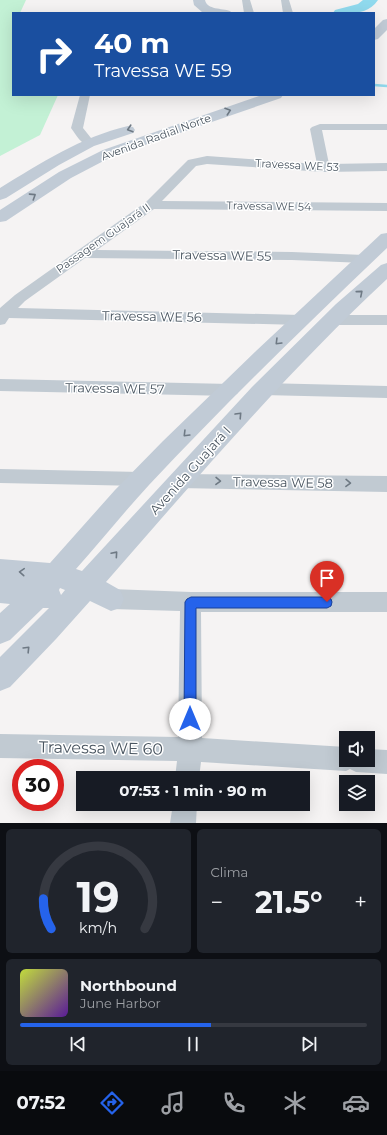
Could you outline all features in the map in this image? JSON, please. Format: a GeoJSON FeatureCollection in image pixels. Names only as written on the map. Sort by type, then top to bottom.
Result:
{"type":"FeatureCollection","features":[{"type":"Feature","properties":{"kind":"main road"},"geometry":{"type":"LineString","coordinates":[[203,8],[221,12]]}},
{"type":"Feature","properties":{"kind":"main road"},"geometry":{"type":"LineString","coordinates":[[375,21],[387,22]]}},
{"type":"Feature","properties":{"kind":"main road"},"geometry":{"type":"LineString","coordinates":[[375,35],[387,22]]}},
{"type":"Feature","properties":{"kind":"main road","name":"Avenida Radial Norte"},"geometry":{"type":"LineString","coordinates":[[193,109],[230,96]]}},
{"type":"Feature","properties":{"kind":"main road","name":"Avenida Radial Norte"},"geometry":{"type":"LineString","coordinates":[[0,217],[65,175],[108,153],[273,96]]}},
{"type":"Feature","properties":{"kind":"main road","name":"Avenida Radial Norte"},"geometry":{"type":"LineString","coordinates":[[0,195],[53,162],[89,143],[144,125]]}},
{"type":"Feature","properties":{"kind":"main road","name":"Avenida Guajará I"},"geometry":{"type":"LineString","coordinates":[[0,631],[39,594],[140,479],[301,320],[387,238]]}},
{"type":"Feature","properties":{"kind":"main road","name":"Avenida Guajará I"},"geometry":{"type":"LineString","coordinates":[[0,677],[81,593],[179,481],[263,389],[346,304],[387,269]]}},
{"type":"Feature","properties":{"kind":"main road"},"geometry":{"type":"LineString","coordinates":[[0,571],[56,575],[81,593]]}},
{"type":"Feature","properties":{"kind":"main road"},"geometry":{"type":"LineString","coordinates":[[0,591],[39,594],[81,593],[111,599]]}},
{"type":"Feature","properties":{"kind":"street"},"geometry":{"type":"LineString","coordinates":[[246,0],[249,12]]}},
{"type":"Feature","properties":{"kind":"street"},"geometry":{"type":"LineString","coordinates":[[285,0],[288,12]]}},
{"type":"Feature","properties":{"kind":"street"},"geometry":{"type":"LineString","coordinates":[[85,96],[77,128],[89,143]]}},
{"type":"Feature","properties":{"kind":"street"},"geometry":{"type":"LineString","coordinates":[[324,168],[316,129],[334,127],[387,127]]}},
{"type":"Feature","properties":{"kind":"street","name":"Travessa WE 53"},"geometry":{"type":"LineString","coordinates":[[207,160],[324,168],[387,167]]}},
{"type":"Feature","properties":{"kind":"street","name":"Passagem Guajará II"},"geometry":{"type":"LineString","coordinates":[[2,317],[20,298],[151,205],[188,166],[197,161],[207,160]]}},
{"type":"Feature","properties":{"kind":"street","name":"Travessa WE 54"},"geometry":{"type":"LineString","coordinates":[[151,205],[387,207]]}},
{"type":"Feature","properties":{"kind":"street","name":"Travessa WE 55"},"geometry":{"type":"LineString","coordinates":[[81,254],[292,256],[364,260]]}},
{"type":"Feature","properties":{"kind":"street","name":"Travessa WE 56"},"geometry":{"type":"LineString","coordinates":[[2,317],[301,320]]}},
{"type":"Feature","properties":{"kind":"street"},"geometry":{"type":"LineString","coordinates":[[332,320],[387,320]]}},
{"type":"Feature","properties":{"kind":"street","name":"Travessa WE 57"},"geometry":{"type":"LineString","coordinates":[[0,385],[231,390]]}},
{"type":"Feature","properties":{"kind":"street"},"geometry":{"type":"LineString","coordinates":[[263,389],[387,392]]}},
{"type":"Feature","properties":{"kind":"street"},"geometry":{"type":"LineString","coordinates":[[0,476],[140,479]]}},
{"type":"Feature","properties":{"kind":"street","name":"Travessa WE 58"},"geometry":{"type":"LineString","coordinates":[[179,481],[387,484]]}},
{"type":"Feature","properties":{"kind":"street"},"geometry":{"type":"LineString","coordinates":[[111,599],[191,602],[387,602]]}},
{"type":"Feature","properties":{"kind":"street"},"geometry":{"type":"LineString","coordinates":[[188,771],[190,749],[191,602]]}},
{"type":"Feature","properties":{"kind":"street","name":"Travessa WE 60"},"geometry":{"type":"LineString","coordinates":[[0,746],[190,749],[339,759]]}},
{"type":"Feature","properties":{"kind":"street"},"geometry":{"type":"LineString","coordinates":[[375,761],[387,762]]}},
{"type":"Feature","properties":{"kind":"street"},"geometry":{"type":"LineString","coordinates":[[183,823],[184,811]]}},
{"type":"Feature","properties":{"kind":"green space"},"geometry":{"type":"Polygon","coordinates":[[[0,0],[26,0],[20,12],[12,12],[12,96],[58,96],[40,135],[0,156],[0,0]]]}},
{"type":"Feature","properties":{"kind":"waterway"},"geometry":{"type":"LineString","coordinates":[[344,12],[363,7],[371,0]]}},
{"type":"Feature","properties":{"kind":"waterway"},"geometry":{"type":"LineString","coordinates":[[375,85],[387,86]]}},
{"type":"Feature","properties":{"kind":"route"},"geometry":{"type":"LineString","coordinates":[[190,719],[191,602],[327,602]]}}]}
